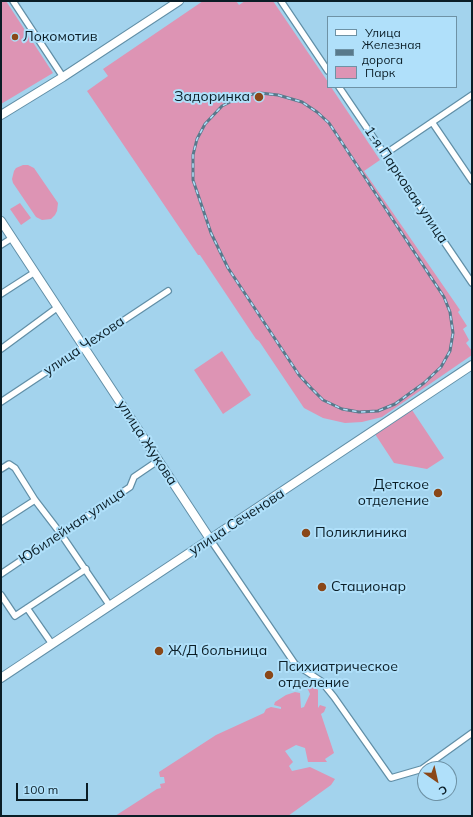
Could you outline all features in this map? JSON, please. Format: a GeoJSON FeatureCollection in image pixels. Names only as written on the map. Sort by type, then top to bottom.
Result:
{"type":"FeatureCollection","features":[{"type":"Feature","properties":{"kind":"main road"},"geometry":{"type":"LineString","coordinates":[[1,116],[179,1]]}},
{"type":"Feature","properties":{"kind":"main road","name":"улица Жукова"},"geometry":{"type":"LineString","coordinates":[[1,220],[210,539]]}},
{"type":"Feature","properties":{"kind":"main road","name":"улица Сеченова"},"geometry":{"type":"LineString","coordinates":[[1,678],[472,365]]}},
{"type":"Feature","properties":{"kind":"street"},"geometry":{"type":"LineString","coordinates":[[13,1],[63,77]]}},
{"type":"Feature","properties":{"kind":"street"},"geometry":{"type":"LineString","coordinates":[[281,1],[327,70]]}},
{"type":"Feature","properties":{"kind":"street","name":"1-я Парковая улица"},"geometry":{"type":"LineString","coordinates":[[340,88],[472,283]]}},
{"type":"Feature","properties":{"kind":"street"},"geometry":{"type":"LineString","coordinates":[[385,154],[472,95]]}},
{"type":"Feature","properties":{"kind":"street"},"geometry":{"type":"LineString","coordinates":[[432,122],[472,181]]}},
{"type":"Feature","properties":{"kind":"street"},"geometry":{"type":"LineString","coordinates":[[1,245],[12,238]]}},
{"type":"Feature","properties":{"kind":"street"},"geometry":{"type":"LineString","coordinates":[[1,294],[35,272]]}},
{"type":"Feature","properties":{"kind":"street","name":"улица Чехова"},"geometry":{"type":"LineString","coordinates":[[1,402],[168,291]]}},
{"type":"Feature","properties":{"kind":"street"},"geometry":{"type":"LineString","coordinates":[[1,349],[58,307]]}},
{"type":"Feature","properties":{"kind":"street","name":"Юбилейная улица"},"geometry":{"type":"LineString","coordinates":[[1,574],[130,487],[134,476],[159,460]]}},
{"type":"Feature","properties":{"kind":"street"},"geometry":{"type":"LineString","coordinates":[[1,469],[10,464],[15,468],[35,500],[86,569],[110,606]]}},
{"type":"Feature","properties":{"kind":"street"},"geometry":{"type":"LineString","coordinates":[[1,522],[35,500]]}},
{"type":"Feature","properties":{"kind":"street","name":"улица Жукова"},"geometry":{"type":"LineString","coordinates":[[210,539],[295,664],[322,681],[391,778],[422,769],[472,733]]}},
{"type":"Feature","properties":{"kind":"street"},"geometry":{"type":"LineString","coordinates":[[1,595],[15,616],[86,569]]}},
{"type":"Feature","properties":{"kind":"street"},"geometry":{"type":"LineString","coordinates":[[27,608],[52,644]]}},
{"type":"Feature","properties":{"kind":"green space","name":"Локомотив"},"geometry":{"type":"Polygon","coordinates":[[[1,1],[6,1],[53,73],[1,104],[1,1]]]}},
{"type":"Feature","properties":{"kind":"green space"},"geometry":{"type":"Polygon","coordinates":[[[203,1],[236,1],[239,5],[245,1],[273,1],[327,81],[327,88],[332,88],[380,160],[364,171],[460,310],[458,312],[467,326],[463,329],[469,340],[466,343],[472,351],[472,355],[382,417],[362,422],[345,423],[323,418],[304,408],[87,91],[108,76],[103,69],[203,1]]]}},
{"type":"Feature","properties":{"kind":"green space"},"geometry":{"type":"Polygon","coordinates":[[[23,165],[28,165],[34,168],[58,203],[57,211],[51,219],[42,220],[36,217],[13,183],[12,179],[14,171],[16,168],[23,165]]]}},
{"type":"Feature","properties":{"kind":"green space"},"geometry":{"type":"Polygon","coordinates":[[[20,203],[31,218],[21,225],[10,209],[20,203]]]}},
{"type":"Feature","properties":{"kind":"green space"},"geometry":{"type":"Polygon","coordinates":[[[222,351],[251,395],[223,414],[194,370],[222,351]]]}},
{"type":"Feature","properties":{"kind":"green space"},"geometry":{"type":"Polygon","coordinates":[[[412,410],[444,458],[427,469],[394,463],[375,434],[412,410]]]}},
{"type":"Feature","properties":{"kind":"green space"},"geometry":{"type":"Polygon","coordinates":[[[311,682],[318,690],[318,708],[320,705],[326,707],[324,712],[321,714],[334,753],[325,759],[327,762],[308,762],[305,748],[296,745],[285,751],[293,762],[289,766],[292,771],[310,767],[335,779],[331,785],[288,816],[115,816],[157,789],[161,788],[160,784],[165,783],[164,777],[160,777],[159,772],[216,735],[264,713],[266,709],[271,707],[281,709],[281,707],[274,705],[275,702],[286,695],[295,692],[300,693],[301,708],[304,707],[310,694],[306,685],[311,682]]]}},
{"type":"Feature","properties":{"kind":"railway"},"geometry":{"type":"LineString","coordinates":[[260,93],[278,95],[302,102],[317,112],[329,123],[444,297],[450,312],[453,333],[450,351],[441,367],[424,383],[395,404],[378,411],[359,412],[342,409],[323,400],[311,388],[299,375],[228,268],[211,233],[193,180],[193,155],[197,139],[205,124],[222,106],[242,96],[260,93]]}},
{"type":"Feature","properties":{"kind":"place","name":"Локомотив"},"geometry":{"type":"Point","coordinates":[15,37]}},
{"type":"Feature","properties":{"kind":"place","name":"Задоринка"},"geometry":{"type":"Point","coordinates":[259,97]}},
{"type":"Feature","properties":{"kind":"place","name":"Детское отделение"},"geometry":{"type":"Point","coordinates":[438,493]}},
{"type":"Feature","properties":{"kind":"place","name":"Поликлиника"},"geometry":{"type":"Point","coordinates":[306,533]}},
{"type":"Feature","properties":{"kind":"place","name":"Стационар"},"geometry":{"type":"Point","coordinates":[322,587]}},
{"type":"Feature","properties":{"kind":"place","name":"Ж/Д больница"},"geometry":{"type":"Point","coordinates":[159,651]}},
{"type":"Feature","properties":{"kind":"place","name":"Психиатрическое отделение"},"geometry":{"type":"Point","coordinates":[269,675]}}]}
